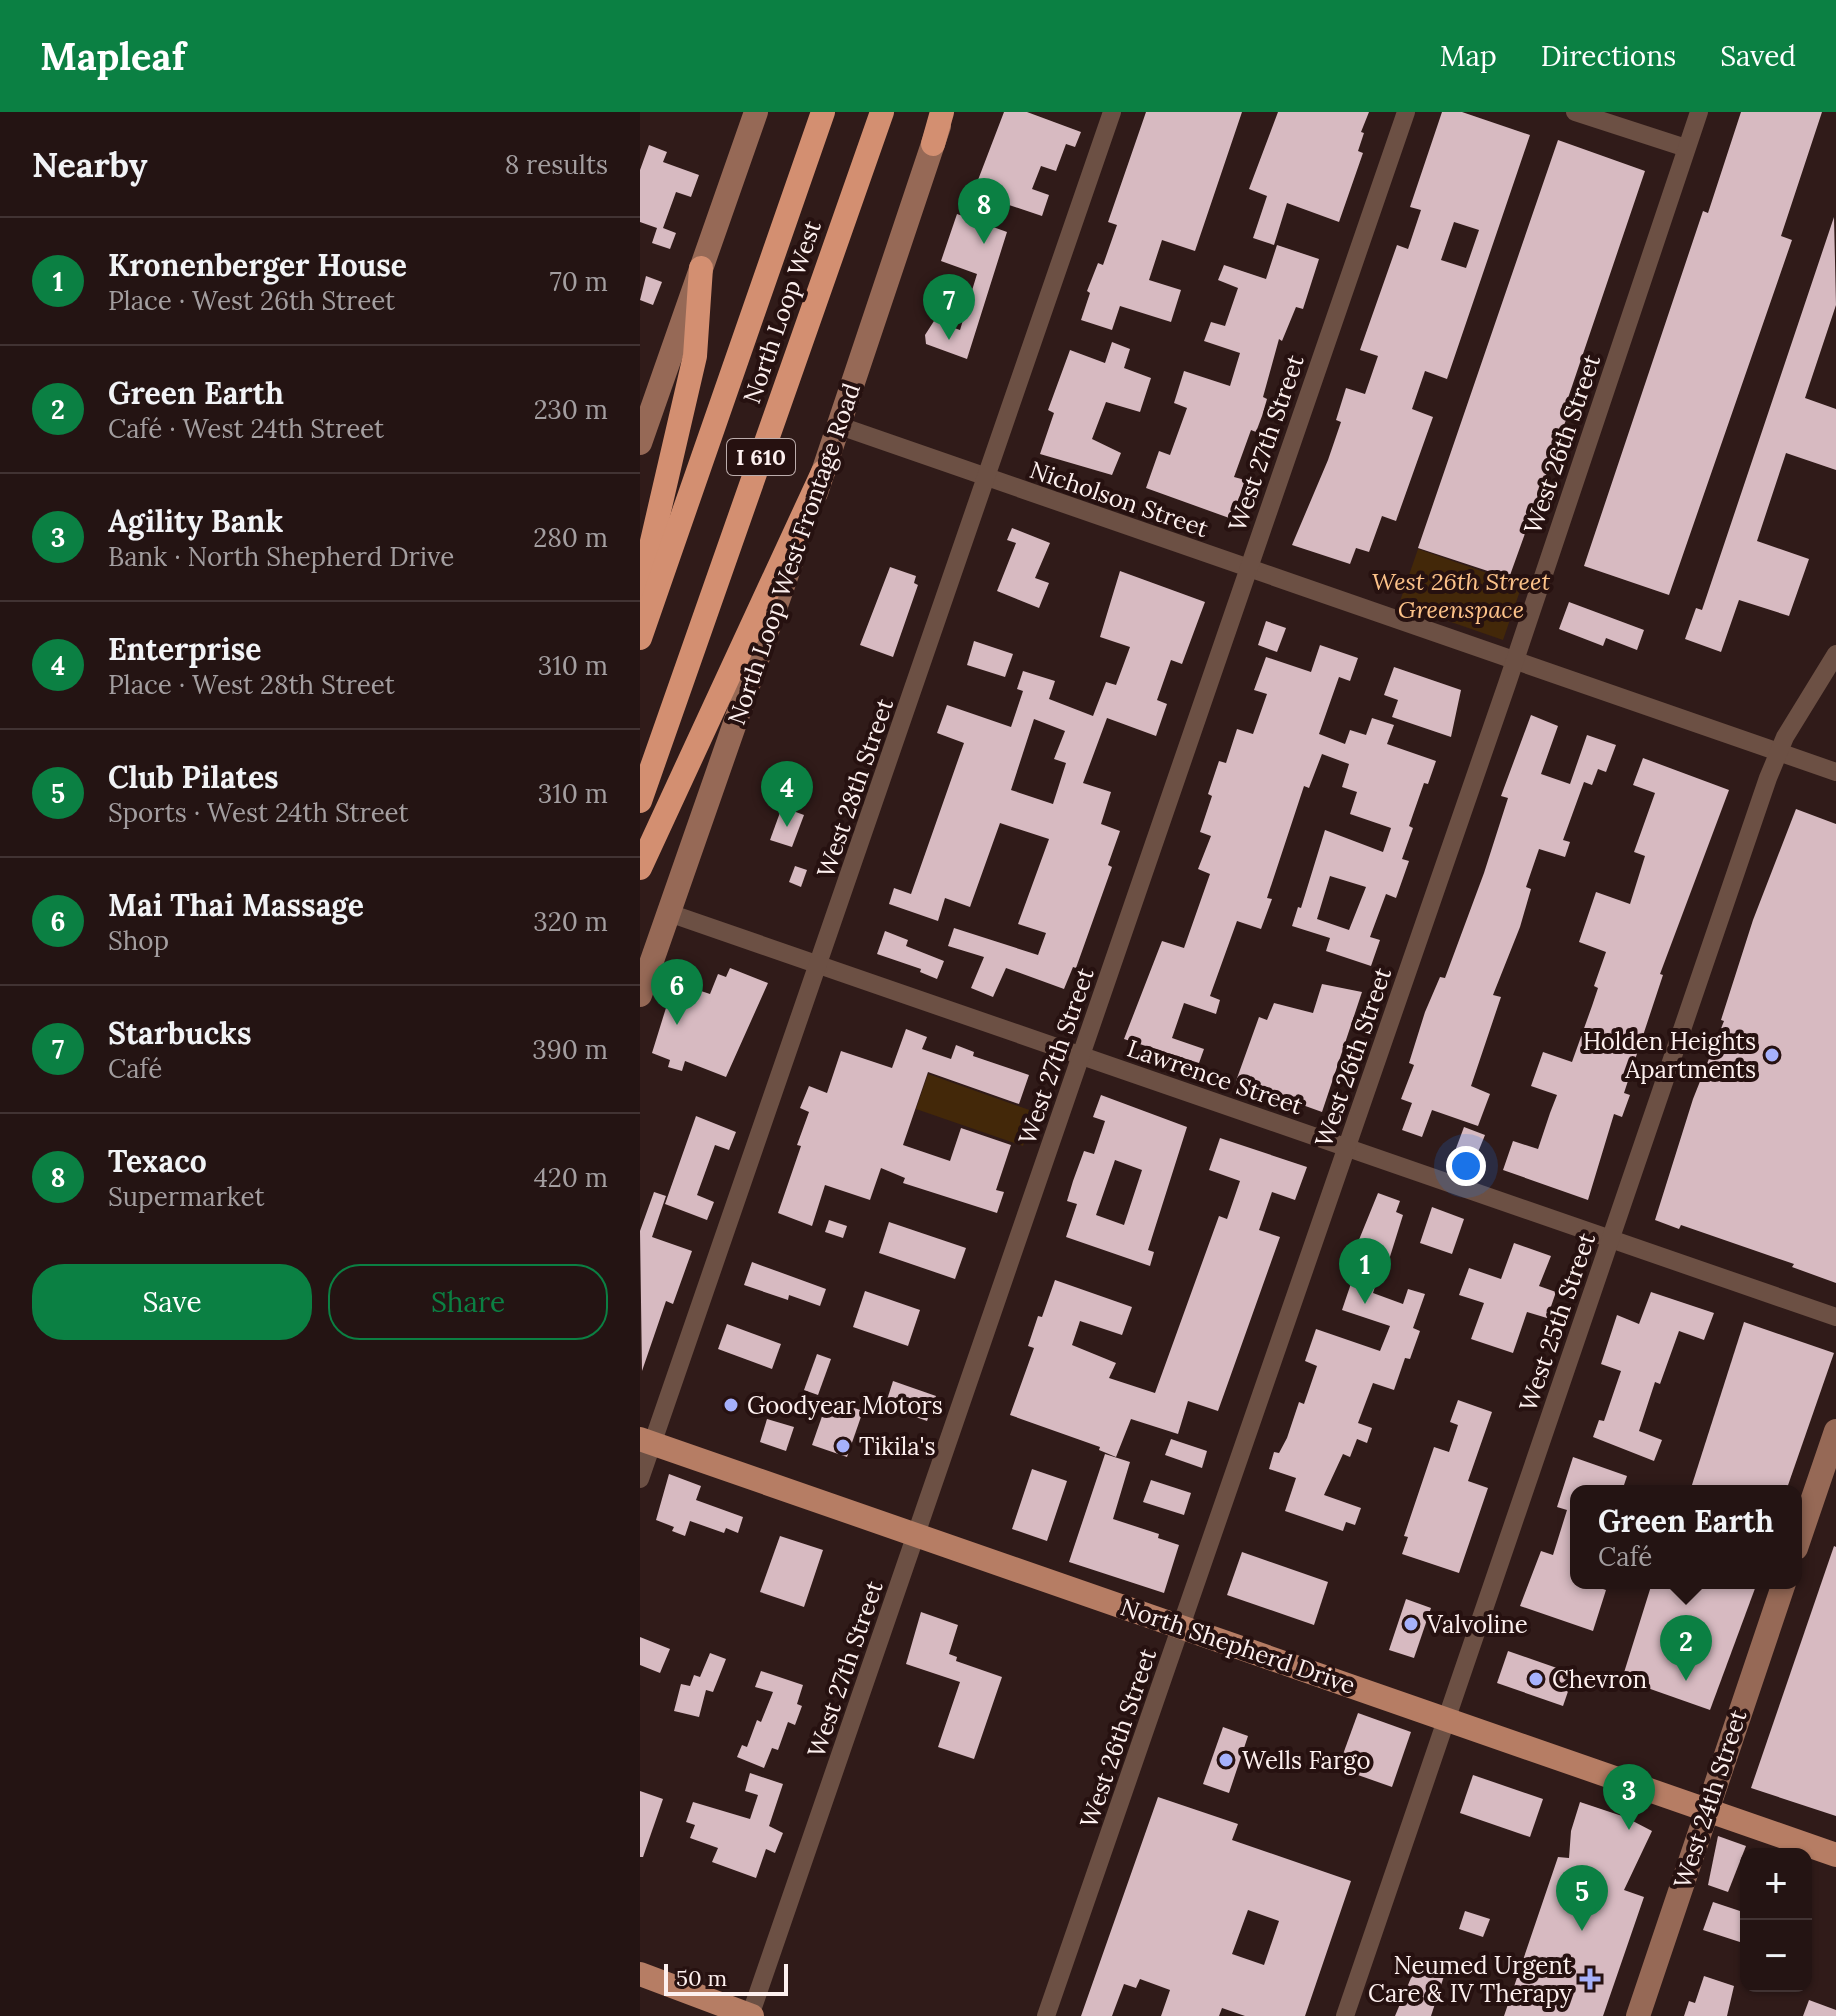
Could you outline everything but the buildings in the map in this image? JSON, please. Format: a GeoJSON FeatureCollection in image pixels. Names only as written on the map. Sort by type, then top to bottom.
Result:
{"type":"FeatureCollection","features":[{"type":"Feature","properties":{"kind":"highway","name":"North Loop West"},"geometry":{"type":"LineString","coordinates":[[640,638],[823,112]]}},
{"type":"Feature","properties":{"kind":"highway","name":"North Loop West"},"geometry":{"type":"LineString","coordinates":[[640,801],[882,112]]}},
{"type":"Feature","properties":{"kind":"highway"},"geometry":{"type":"LineString","coordinates":[[933,144],[943,112]]}},
{"type":"Feature","properties":{"kind":"highway"},"geometry":{"type":"LineString","coordinates":[[640,593],[695,356],[701,268]]}},
{"type":"Feature","properties":{"kind":"highway"},"geometry":{"type":"LineString","coordinates":[[640,868],[823,472]]}},
{"type":"Feature","properties":{"kind":"main road"},"geometry":{"type":"LineString","coordinates":[[640,443],[756,112]]}},
{"type":"Feature","properties":{"kind":"main road","name":"North Loop West Frontage Road"},"geometry":{"type":"LineString","coordinates":[[640,995],[840,426],[933,144]]}},
{"type":"Feature","properties":{"kind":"main road"},"geometry":{"type":"LineString","coordinates":[[1802,1530],[1836,1431]]}},
{"type":"Feature","properties":{"kind":"main road","name":"North Shepherd Drive"},"geometry":{"type":"LineString","coordinates":[[646,1441],[1836,1855]]}},
{"type":"Feature","properties":{"kind":"main road","name":"West 24th Street"},"geometry":{"type":"LineString","coordinates":[[1638,2016],[1782,1589]]}},
{"type":"Feature","properties":{"kind":"main road"},"geometry":{"type":"LineString","coordinates":[[640,1974],[751,2016]]}},
{"type":"Feature","properties":{"kind":"street","name":"West 28th Street"},"geometry":{"type":"LineString","coordinates":[[640,1479],[646,1441],[819,965],[1112,112]]}},
{"type":"Feature","properties":{"kind":"street","name":"West 27th Street"},"geometry":{"type":"LineString","coordinates":[[751,2016],[1406,112]]}},
{"type":"Feature","properties":{"kind":"street"},"geometry":{"type":"LineString","coordinates":[[1575,112],[1686,148]]}},
{"type":"Feature","properties":{"kind":"street","name":"West 26th Street"},"geometry":{"type":"LineString","coordinates":[[1046,2016],[1515,661],[1699,112]]}},
{"type":"Feature","properties":{"kind":"street","name":"Nicholson Street"},"geometry":{"type":"LineString","coordinates":[[840,426],[1836,772]]}},
{"type":"Feature","properties":{"kind":"street","name":"West 25th Street"},"geometry":{"type":"LineString","coordinates":[[1345,2016],[1778,752],[1836,654]]}},
{"type":"Feature","properties":{"kind":"street","name":"Lawrence Street"},"geometry":{"type":"LineString","coordinates":[[669,913],[1836,1317]]}},
{"type":"Feature","properties":{"kind":"green space","name":"West 26th Street Greenspace"},"geometry":{"type":"Polygon","coordinates":[[[1418,549],[1522,585],[1503,640],[1399,604],[1418,549]]]}},
{"type":"Feature","properties":{"kind":"green space"},"geometry":{"type":"Polygon","coordinates":[[[928,1074],[1035,1112],[1023,1146],[916,1109],[928,1074]]]}},
{"type":"Feature","properties":{"kind":"place","name":"Texaco"},"geometry":{"type":"Point","coordinates":[984,244]}},
{"type":"Feature","properties":{"kind":"place","name":"Starbucks"},"geometry":{"type":"Point","coordinates":[949,340]}},
{"type":"Feature","properties":{"kind":"place","name":"Enterprise"},"geometry":{"type":"Point","coordinates":[787,827]}},
{"type":"Feature","properties":{"kind":"place","name":"Mai Thai Massage"},"geometry":{"type":"Point","coordinates":[677,1025]}},
{"type":"Feature","properties":{"kind":"place","name":"Holden Heights Apartments"},"geometry":{"type":"Point","coordinates":[1772,1055]}},
{"type":"Feature","properties":{"kind":"place","name":"Kronenberger House"},"geometry":{"type":"Point","coordinates":[1365,1304]}},
{"type":"Feature","properties":{"kind":"place","name":"Goodyear Motors"},"geometry":{"type":"Point","coordinates":[731,1405]}},
{"type":"Feature","properties":{"kind":"place","name":"Tikila's"},"geometry":{"type":"Point","coordinates":[843,1446]}},
{"type":"Feature","properties":{"kind":"place","name":"Valvoline"},"geometry":{"type":"Point","coordinates":[1411,1624]}},
{"type":"Feature","properties":{"kind":"place","name":"Chevron"},"geometry":{"type":"Point","coordinates":[1536,1679]}},
{"type":"Feature","properties":{"kind":"place","name":"Green Earth"},"geometry":{"type":"Point","coordinates":[1686,1681]}},
{"type":"Feature","properties":{"kind":"place","name":"Wells Fargo"},"geometry":{"type":"Point","coordinates":[1226,1760]}},
{"type":"Feature","properties":{"kind":"place","name":"Agility Bank"},"geometry":{"type":"Point","coordinates":[1629,1830]}},
{"type":"Feature","properties":{"kind":"place","name":"Club Pilates"},"geometry":{"type":"Point","coordinates":[1582,1931]}},
{"type":"Feature","properties":{"kind":"place","name":"Neumed Urgent Care & IV Therapy"},"geometry":{"type":"Point","coordinates":[1590,1979]}}]}
